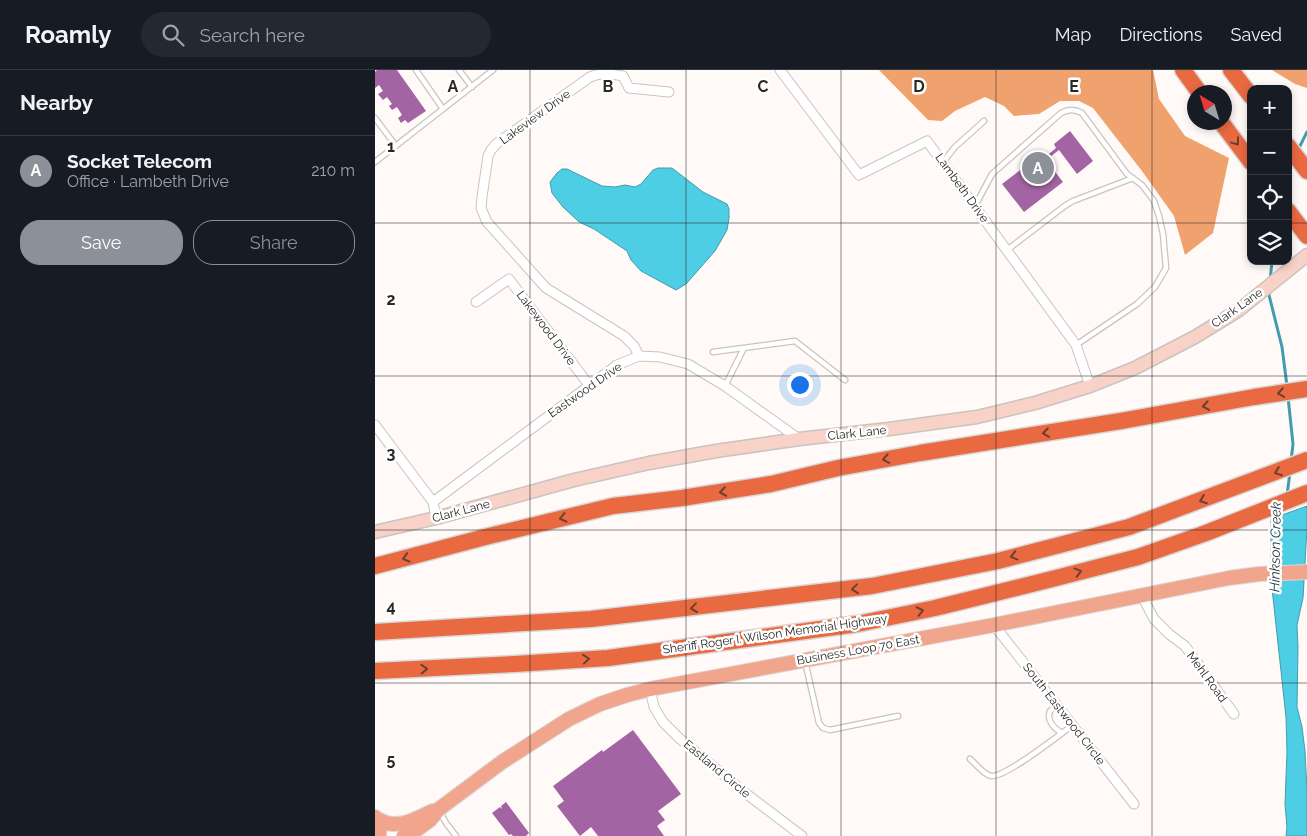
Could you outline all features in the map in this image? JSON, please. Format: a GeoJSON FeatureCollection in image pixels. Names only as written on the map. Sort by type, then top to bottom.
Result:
{"type":"FeatureCollection","features":[{"type":"Feature","properties":{"kind":"highway"},"geometry":{"type":"LineString","coordinates":[[1183,70],[1194,85]]}},
{"type":"Feature","properties":{"kind":"highway"},"geometry":{"type":"LineString","coordinates":[[1232,72],[1247,91]]}},
{"type":"Feature","properties":{"kind":"highway"},"geometry":{"type":"LineString","coordinates":[[1227,130],[1247,157]]}},
{"type":"Feature","properties":{"kind":"highway"},"geometry":{"type":"LineString","coordinates":[[1292,151],[1307,171]]}},
{"type":"Feature","properties":{"kind":"highway"},"geometry":{"type":"LineString","coordinates":[[1292,217],[1307,236]]}},
{"type":"Feature","properties":{"kind":"highway"},"geometry":{"type":"LineString","coordinates":[[375,566],[613,506],[682,498],[771,484],[838,468],[911,454],[1307,389]]}},
{"type":"Feature","properties":{"kind":"highway"},"geometry":{"type":"LineString","coordinates":[[375,632],[591,619],[872,586],[998,561],[1129,527],[1307,460]]}},
{"type":"Feature","properties":{"kind":"highway","name":"Sheriff Roger I. Wilson Memorial Highway"},"geometry":{"type":"LineString","coordinates":[[375,671],[608,658],[857,624],[935,608],[1138,557],[1261,512],[1307,492]]}},
{"type":"Feature","properties":{"kind":"main road","name":"Business Loop 70 East"},"geometry":{"type":"LineString","coordinates":[[404,836],[415,831],[430,820],[439,809],[502,762],[569,719],[600,704],[650,688],[994,625],[1229,578],[1259,574],[1307,572]]}},
{"type":"Feature","properties":{"kind":"main road","name":"Business Loop 70 East"},"geometry":{"type":"LineString","coordinates":[[376,818],[390,824],[405,823],[439,809]]}},
{"type":"Feature","properties":{"kind":"main road"},"geometry":{"type":"LineString","coordinates":[[376,818],[380,829],[379,836]]}},
{"type":"Feature","properties":{"kind":"street","name":"Lambeth Drive"},"geometry":{"type":"LineString","coordinates":[[780,70],[859,175],[927,140],[1076,344],[1090,386]]}},
{"type":"Feature","properties":{"kind":"street","name":"Lakeview Drive"},"geometry":{"type":"LineString","coordinates":[[639,356],[634,346],[624,336],[546,288],[487,222],[481,208],[481,197],[488,156],[496,144],[590,77],[606,73],[623,76],[629,88],[669,92]]}},
{"type":"Feature","properties":{"kind":"street","name":"Clark Lane"},"geometry":{"type":"LineString","coordinates":[[375,532],[436,518],[574,480],[649,463],[799,439],[977,417],[1035,403],[1090,386],[1135,368],[1195,337],[1239,310],[1307,255]]}},
{"type":"Feature","properties":{"kind":"street","name":"Lakewood Drive"},"geometry":{"type":"LineString","coordinates":[[476,302],[509,279],[589,385]]}},
{"type":"Feature","properties":{"kind":"street","name":"Eastwood Drive"},"geometry":{"type":"LineString","coordinates":[[433,502],[617,364],[639,356],[660,357],[688,364],[725,386],[799,439]]}},
{"type":"Feature","properties":{"kind":"street"},"geometry":{"type":"LineString","coordinates":[[375,425],[433,502],[436,518]]}},
{"type":"Feature","properties":{"kind":"street","name":"Mehl Road"},"geometry":{"type":"LineString","coordinates":[[1143,596],[1154,619],[1185,646],[1234,714]]}},
{"type":"Feature","properties":{"kind":"street","name":"South Eastwood Circle"},"geometry":{"type":"LineString","coordinates":[[994,625],[1134,804]]}},
{"type":"Feature","properties":{"kind":"street","name":"Eastland Circle"},"geometry":{"type":"LineString","coordinates":[[650,688],[654,707],[663,722],[744,792],[802,836]]}},
{"type":"Feature","properties":{"kind":"lane"},"geometry":{"type":"LineString","coordinates":[[416,70],[443,109]]}},
{"type":"Feature","properties":{"kind":"lane"},"geometry":{"type":"LineString","coordinates":[[459,70],[471,87]]}},
{"type":"Feature","properties":{"kind":"lane"},"geometry":{"type":"LineString","coordinates":[[375,162],[493,70]]}},
{"type":"Feature","properties":{"kind":"lane"},"geometry":{"type":"LineString","coordinates":[[975,206],[992,174],[1061,113],[1068,110],[1075,110],[1081,113],[1127,174],[1142,185],[1154,201],[1163,234],[1165,268],[1155,288],[1137,304],[1076,344]]}},
{"type":"Feature","properties":{"kind":"lane"},"geometry":{"type":"LineString","coordinates":[[375,118],[396,146]]}},
{"type":"Feature","properties":{"kind":"lane"},"geometry":{"type":"LineString","coordinates":[[943,162],[955,147],[984,121]]}},
{"type":"Feature","properties":{"kind":"lane"},"geometry":{"type":"LineString","coordinates":[[1007,250],[1073,201],[1133,178]]}},
{"type":"Feature","properties":{"kind":"lane"},"geometry":{"type":"LineString","coordinates":[[713,352],[795,341],[845,380]]}},
{"type":"Feature","properties":{"kind":"lane"},"geometry":{"type":"LineString","coordinates":[[725,386],[744,348]]}},
{"type":"Feature","properties":{"kind":"lane"},"geometry":{"type":"LineString","coordinates":[[804,660],[819,722],[823,728],[830,730],[899,716]]}},
{"type":"Feature","properties":{"kind":"lane"},"geometry":{"type":"LineString","coordinates":[[1057,705],[1050,712],[1049,718],[1056,730],[1062,733]]}},
{"type":"Feature","properties":{"kind":"lane"},"geometry":{"type":"LineString","coordinates":[[970,759],[993,777],[1023,761],[1073,725]]}},
{"type":"Feature","properties":{"kind":"lane"},"geometry":{"type":"LineString","coordinates":[[439,809],[446,823],[456,836]]}},
{"type":"Feature","properties":{"kind":"shaded area"},"geometry":{"type":"Polygon","coordinates":[[[879,70],[1153,70],[1159,99],[1185,136],[1229,158],[1213,233],[1185,255],[1174,216],[1093,108],[1079,101],[1060,101],[1039,114],[1014,116],[1004,106],[985,97],[955,111],[942,121],[928,120],[879,70]]]}},
{"type":"Feature","properties":{"kind":"shaded area"},"geometry":{"type":"Polygon","coordinates":[[[1272,70],[1307,70],[1307,88],[1295,84],[1272,70]]]}},
{"type":"Feature","properties":{"kind":"water"},"geometry":{"type":"Polygon","coordinates":[[[672,168],[703,192],[727,204],[729,209],[727,230],[715,251],[686,284],[676,290],[641,271],[631,260],[627,251],[594,229],[579,222],[552,193],[550,182],[562,169],[567,169],[602,186],[615,187],[625,185],[635,187],[641,184],[653,170],[672,168]]]}},
{"type":"Feature","properties":{"kind":"water"},"geometry":{"type":"Polygon","coordinates":[[[1307,506],[1303,598],[1297,625],[1297,707],[1305,751],[1307,836],[1286,836],[1286,717],[1271,579],[1271,519],[1307,506]]]}},
{"type":"Feature","properties":{"kind":"building"},"geometry":{"type":"Polygon","coordinates":[[[377,70],[397,70],[426,111],[408,123],[405,120],[401,123],[398,118],[402,115],[397,107],[392,110],[389,106],[392,104],[387,97],[383,100],[378,94],[383,91],[379,85],[375,88],[375,72],[377,70]]]}},
{"type":"Feature","properties":{"kind":"building"},"geometry":{"type":"Polygon","coordinates":[[[1070,131],[1093,161],[1077,174],[1059,150],[1046,160],[1063,182],[1024,212],[1002,184],[1041,154],[1044,158],[1056,148],[1054,144],[1070,131]]]}},
{"type":"Feature","properties":{"kind":"building"},"geometry":{"type":"Polygon","coordinates":[[[633,730],[681,794],[658,811],[665,820],[657,826],[664,836],[598,836],[591,827],[580,836],[557,806],[564,801],[553,786],[633,730]]]}},
{"type":"Feature","properties":{"kind":"building"},"geometry":{"type":"Polygon","coordinates":[[[506,802],[529,833],[526,836],[509,835],[492,813],[500,807],[502,809],[501,806],[506,802]]]}},
{"type":"Feature","properties":{"kind":"waterway","name":"Hinkson Creek"},"geometry":{"type":"LineString","coordinates":[[1298,150],[1307,132]]}},
{"type":"Feature","properties":{"kind":"waterway","name":"Hinkson Creek"},"geometry":{"type":"LineString","coordinates":[[1270,281],[1272,265]]}},
{"type":"Feature","properties":{"kind":"waterway","name":"Hinkson Creek"},"geometry":{"type":"LineString","coordinates":[[1270,289],[1269,295],[1282,347],[1287,386]]}},
{"type":"Feature","properties":{"kind":"waterway","name":"Hinkson Creek"},"geometry":{"type":"LineString","coordinates":[[1288,397],[1293,444],[1291,461]]}},
{"type":"Feature","properties":{"kind":"waterway","name":"Hinkson Creek"},"geometry":{"type":"LineString","coordinates":[[1287,495],[1290,472]]}},
{"type":"Feature","properties":{"kind":"place","name":"Socket Telecom"},"geometry":{"type":"Point","coordinates":[1038,168]}}]}
